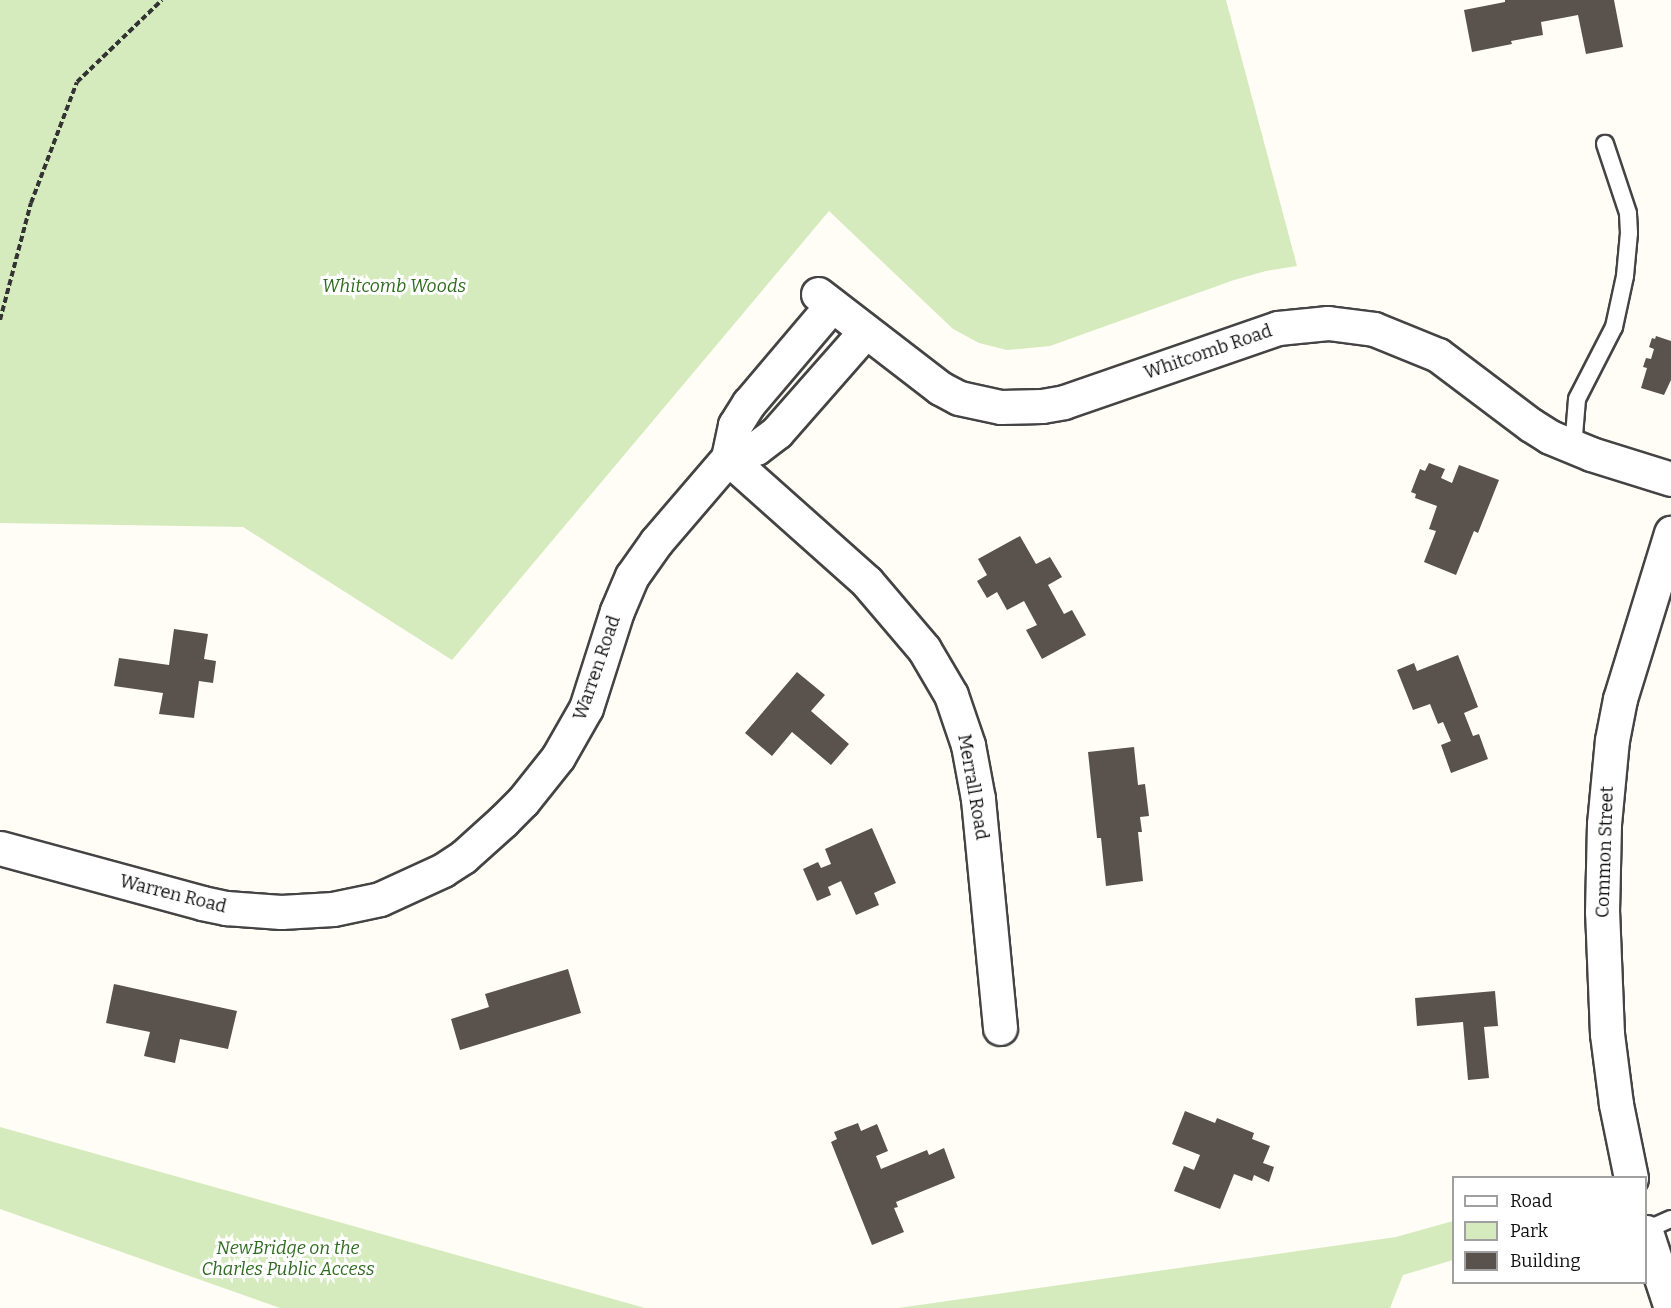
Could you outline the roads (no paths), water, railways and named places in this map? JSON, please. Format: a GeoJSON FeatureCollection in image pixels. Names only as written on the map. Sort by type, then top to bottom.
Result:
{"type":"FeatureCollection","features":[{"type":"Feature","properties":{"kind":"street","name":"Whitcomb Road"},"geometry":{"type":"LineString","coordinates":[[825,300],[940,388],[980,404],[1021,408],[1042,406],[1086,396],[1278,327],[1328,323],[1352,325],[1396,336],[1438,355],[1531,425],[1573,448],[1671,479]]}},
{"type":"Feature","properties":{"kind":"street","name":"Warren Road"},"geometry":{"type":"LineString","coordinates":[[0,848],[226,908],[306,912],[381,899],[423,881],[462,856],[483,840],[523,801],[558,757],[586,708],[617,611],[632,576],[656,542],[728,458],[735,425],[748,403],[825,300]]}},
{"type":"Feature","properties":{"kind":"street","name":"Warren Road"},"geometry":{"type":"LineString","coordinates":[[728,458],[756,448],[777,432],[865,332]]}},
{"type":"Feature","properties":{"kind":"street","name":"Merrall Road"},"geometry":{"type":"LineString","coordinates":[[728,458],[867,582],[912,633],[939,672],[951,695],[968,745],[978,799],[1000,1028]]}},
{"type":"Feature","properties":{"kind":"street","name":"Common Street"},"geometry":{"type":"LineString","coordinates":[[1631,1176],[1616,1104],[1607,1034],[1602,912],[1604,824],[1611,751],[1620,699],[1671,532]]}},
{"type":"Feature","properties":{"kind":"street"},"geometry":{"type":"LineString","coordinates":[[1647,1234],[1670,1306]]}},
{"type":"Feature","properties":{"kind":"lane"},"geometry":{"type":"LineString","coordinates":[[1573,448],[1577,399],[1614,327],[1625,276],[1628,213],[1605,144]]}},
{"type":"Feature","properties":{"kind":"lane"},"geometry":{"type":"LineString","coordinates":[[1647,1231],[1671,1219]]}},
{"type":"Feature","properties":{"kind":"park label","name":"Whitcomb Woods"},"geometry":{"type":"Point","coordinates":[394,286]}},
{"type":"Feature","properties":{"kind":"park label","name":"NewBridge on the Charles Public Access"},"geometry":{"type":"Point","coordinates":[288,1259]}}]}
